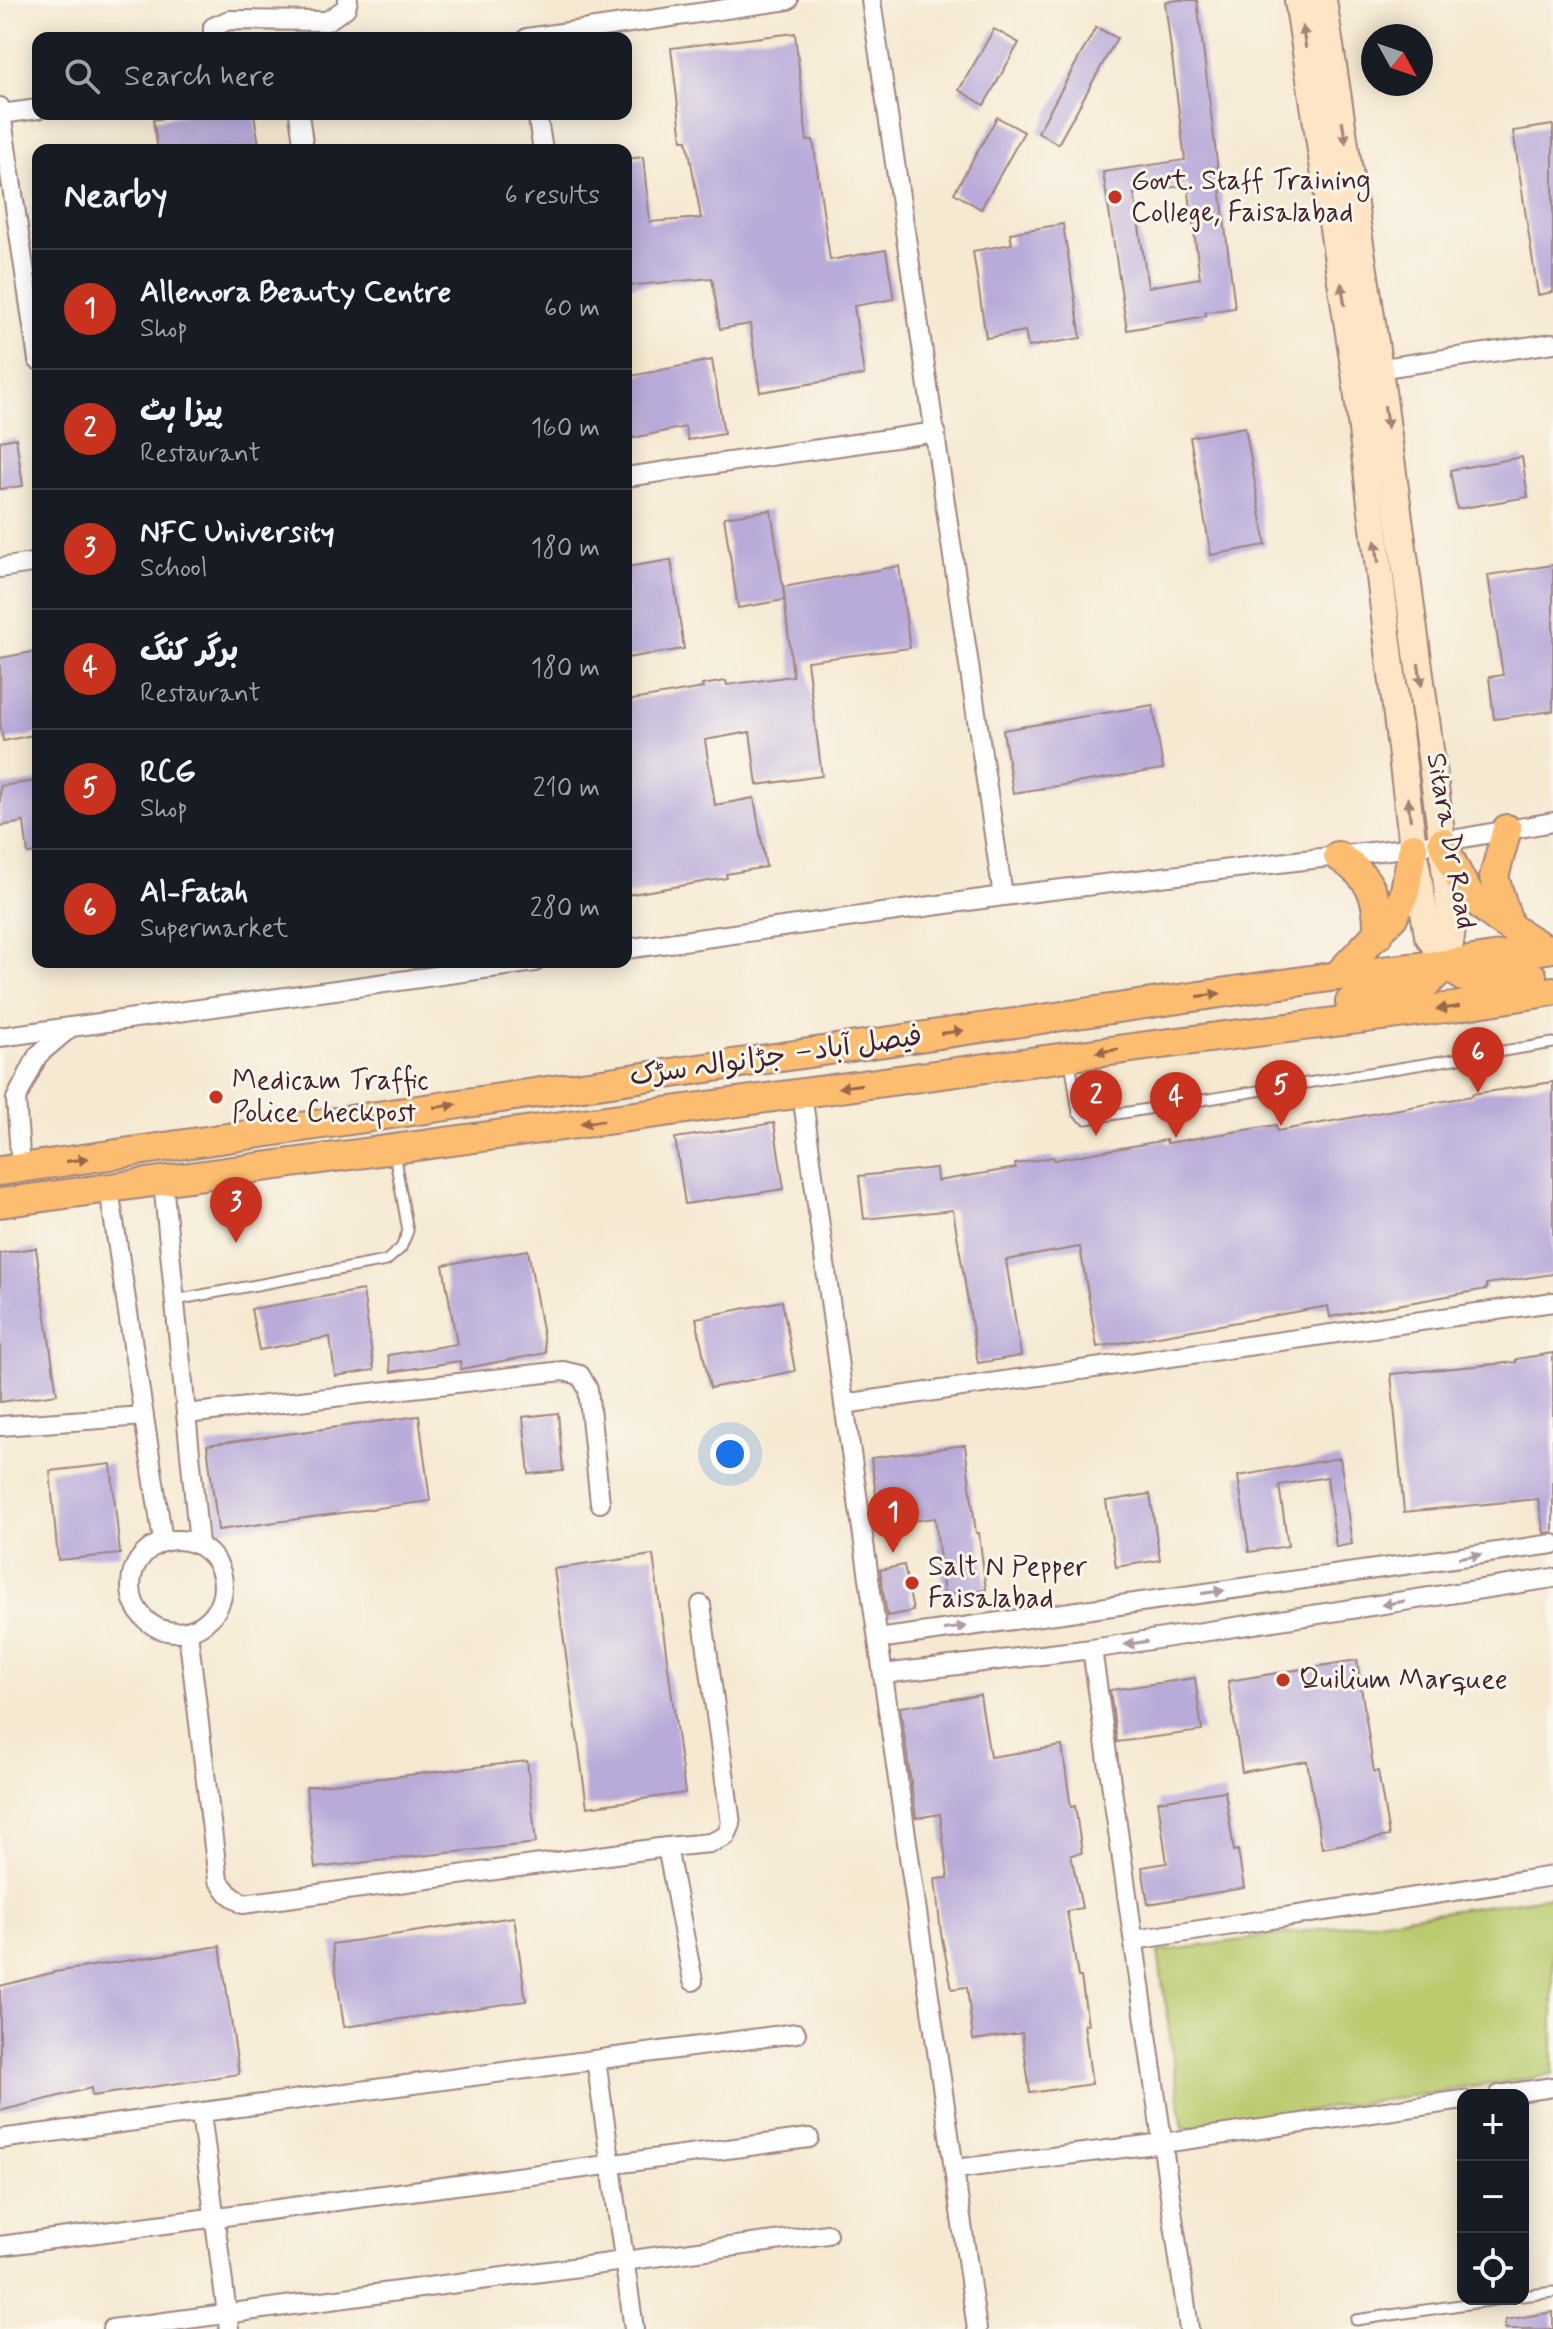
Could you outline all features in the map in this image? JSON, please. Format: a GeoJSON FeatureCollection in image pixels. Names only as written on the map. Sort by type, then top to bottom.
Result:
{"type":"FeatureCollection","features":[{"type":"Feature","properties":{"kind":"main road"},"geometry":{"type":"LineString","coordinates":[[1507,829],[1494,877],[1509,925]]}},
{"type":"Feature","properties":{"kind":"main road"},"geometry":{"type":"LineString","coordinates":[[1442,842],[1465,888],[1485,908],[1550,957]]}},
{"type":"Feature","properties":{"kind":"main road"},"geometry":{"type":"LineString","coordinates":[[1337,976],[1393,917],[1404,896],[1413,847]]}},
{"type":"Feature","properties":{"kind":"main road"},"geometry":{"type":"LineString","coordinates":[[1338,856],[1366,878],[1374,894],[1378,935]]}},
{"type":"Feature","properties":{"kind":"main road","name":"فیصل آباد– جڑانوالہ سڑک"},"geometry":{"type":"LineString","coordinates":[[11,1170],[1337,976],[1550,957]]}},
{"type":"Feature","properties":{"kind":"main road"},"geometry":{"type":"LineString","coordinates":[[1154,1045],[1241,1019],[1421,989],[1447,964]]}},
{"type":"Feature","properties":{"kind":"main road","name":"فیصل آباد– جڑانوالہ سڑک"},"geometry":{"type":"LineString","coordinates":[[0,1203],[1553,991]]}},
{"type":"Feature","properties":{"kind":"street"},"geometry":{"type":"LineString","coordinates":[[213,32],[213,27],[229,20],[327,21],[346,8],[348,0]]}},
{"type":"Feature","properties":{"kind":"street"},"geometry":{"type":"LineString","coordinates":[[568,32],[788,0]]}},
{"type":"Feature","properties":{"kind":"street"},"geometry":{"type":"LineString","coordinates":[[871,0],[1003,896]]}},
{"type":"Feature","properties":{"kind":"street","name":"Sitara Dr Road"},"geometry":{"type":"LineString","coordinates":[[1298,0],[1367,370],[1442,842],[1452,929],[1447,964]]}},
{"type":"Feature","properties":{"kind":"street","name":"Sitara Dr Road"},"geometry":{"type":"LineString","coordinates":[[1323,0],[1367,370],[1413,847],[1428,935],[1447,964]]}},
{"type":"Feature","properties":{"kind":"street"},"geometry":{"type":"LineString","coordinates":[[32,109],[1,110],[32,319]]}},
{"type":"Feature","properties":{"kind":"street"},"geometry":{"type":"LineString","coordinates":[[300,120],[303,144]]}},
{"type":"Feature","properties":{"kind":"street"},"geometry":{"type":"LineString","coordinates":[[538,120],[542,144]]}},
{"type":"Feature","properties":{"kind":"street"},"geometry":{"type":"LineString","coordinates":[[1367,370],[1553,343]]}},
{"type":"Feature","properties":{"kind":"street"},"geometry":{"type":"LineString","coordinates":[[632,476],[936,432]]}},
{"type":"Feature","properties":{"kind":"street"},"geometry":{"type":"LineString","coordinates":[[0,568],[32,563]]}},
{"type":"Feature","properties":{"kind":"street"},"geometry":{"type":"LineString","coordinates":[[632,948],[1003,896],[1413,847],[1553,822]]}},
{"type":"Feature","properties":{"kind":"street"},"geometry":{"type":"LineString","coordinates":[[0,1037],[492,968]]}},
{"type":"Feature","properties":{"kind":"street"},"geometry":{"type":"LineString","coordinates":[[11,1170],[16,1099],[38,1055],[71,1027]]}},
{"type":"Feature","properties":{"kind":"street"},"geometry":{"type":"LineString","coordinates":[[802,1093],[977,2329]]}},
{"type":"Feature","properties":{"kind":"street"},"geometry":{"type":"LineString","coordinates":[[163,1182],[199,1544]]}},
{"type":"Feature","properties":{"kind":"street"},"geometry":{"type":"LineString","coordinates":[[109,1189],[163,1541]]}},
{"type":"Feature","properties":{"kind":"street"},"geometry":{"type":"LineString","coordinates":[[844,1404],[1553,1302]]}},
{"type":"Feature","properties":{"kind":"street"},"geometry":{"type":"LineString","coordinates":[[186,1414],[563,1371],[580,1375],[588,1389],[600,1503]]}},
{"type":"Feature","properties":{"kind":"street"},"geometry":{"type":"LineString","coordinates":[[0,1426],[144,1416]]}},
{"type":"Feature","properties":{"kind":"street"},"geometry":{"type":"LineString","coordinates":[[181,1539],[199,1544],[216,1559],[224,1580],[221,1603],[208,1621],[188,1632],[164,1631],[144,1619],[132,1599],[132,1575],[143,1554],[163,1541],[181,1539]]}},
{"type":"Feature","properties":{"kind":"street"},"geometry":{"type":"LineString","coordinates":[[878,1639],[1553,1544]]}},
{"type":"Feature","properties":{"kind":"street"},"geometry":{"type":"LineString","coordinates":[[883,1674],[1092,1649],[1553,1578]]}},
{"type":"Feature","properties":{"kind":"street"},"geometry":{"type":"LineString","coordinates":[[188,1632],[218,1880],[229,1894],[243,1904],[710,1843],[726,1836],[731,1824],[701,1605]]}},
{"type":"Feature","properties":{"kind":"street"},"geometry":{"type":"LineString","coordinates":[[1092,1649],[1189,2329]]}},
{"type":"Feature","properties":{"kind":"street"},"geometry":{"type":"LineString","coordinates":[[667,1847],[693,1981]]}},
{"type":"Feature","properties":{"kind":"street"},"geometry":{"type":"LineString","coordinates":[[1134,1940],[1553,1876]]}},
{"type":"Feature","properties":{"kind":"street"},"geometry":{"type":"LineString","coordinates":[[0,2139],[796,2033]]}},
{"type":"Feature","properties":{"kind":"street"},"geometry":{"type":"LineString","coordinates":[[596,2060],[634,2329]]}},
{"type":"Feature","properties":{"kind":"street"},"geometry":{"type":"LineString","coordinates":[[1529,2091],[1553,2087]]}},
{"type":"Feature","properties":{"kind":"street"},"geometry":{"type":"LineString","coordinates":[[955,2169],[1457,2101]]}},
{"type":"Feature","properties":{"kind":"street"},"geometry":{"type":"LineString","coordinates":[[201,2113],[228,2321]]}},
{"type":"Feature","properties":{"kind":"street"},"geometry":{"type":"LineString","coordinates":[[0,2246],[809,2138]]}},
{"type":"Feature","properties":{"kind":"street"},"geometry":{"type":"LineString","coordinates":[[112,2329],[228,2321],[624,2261],[827,2234]]}},
{"type":"Feature","properties":{"kind":"lane"},"geometry":{"type":"LineString","coordinates":[[1070,1056],[1078,1113],[1086,1119],[1553,1043]]}},
{"type":"Feature","properties":{"kind":"lane"},"geometry":{"type":"LineString","coordinates":[[175,1300],[386,1261],[401,1248],[408,1231],[394,1150]]}},
{"type":"Feature","properties":{"kind":"lane"},"geometry":{"type":"LineString","coordinates":[[1529,2295],[1553,2292]]}},
{"type":"Feature","properties":{"kind":"lane"},"geometry":{"type":"LineString","coordinates":[[1356,2320],[1460,2305]]}},
{"type":"Feature","properties":{"kind":"green space"},"geometry":{"type":"Polygon","coordinates":[[[1553,1896],[1553,2075],[1183,2129],[1158,1952],[1553,1896]]]}},
{"type":"Feature","properties":{"kind":"building"},"geometry":{"type":"Polygon","coordinates":[[[1197,0],[1235,308],[1127,330],[1103,172],[1185,160],[1165,2],[1197,0]],[[1188,185],[1134,193],[1148,287],[1200,278],[1188,185]]]}},
{"type":"Feature","properties":{"kind":"building"},"geometry":{"type":"Polygon","coordinates":[[[1096,27],[1117,38],[1058,144],[1038,132],[1096,27]]]}},
{"type":"Feature","properties":{"kind":"building"},"geometry":{"type":"Polygon","coordinates":[[[994,29],[1019,43],[984,105],[959,90],[994,29]]]}},
{"type":"Feature","properties":{"kind":"building"},"geometry":{"type":"Polygon","coordinates":[[[795,33],[807,141],[813,140],[830,260],[886,250],[894,299],[854,306],[864,375],[760,392],[750,324],[720,329],[712,278],[632,285],[632,158],[643,157],[650,222],[701,218],[687,140],[682,140],[671,48],[795,33]]]}},
{"type":"Feature","properties":{"kind":"building"},"geometry":{"type":"Polygon","coordinates":[[[997,117],[1024,132],[981,209],[954,193],[997,117]]]}},
{"type":"Feature","properties":{"kind":"building"},"geometry":{"type":"Polygon","coordinates":[[[153,120],[255,120],[259,144],[157,144],[153,120]]]}},
{"type":"Feature","properties":{"kind":"building"},"geometry":{"type":"Polygon","coordinates":[[[1553,125],[1553,292],[1538,295],[1513,131],[1553,125]]]}},
{"type":"Feature","properties":{"kind":"building"},"geometry":{"type":"Polygon","coordinates":[[[1063,224],[1081,338],[1028,347],[1025,331],[986,338],[973,251],[1012,244],[1010,233],[1063,224]]]}},
{"type":"Feature","properties":{"kind":"building"},"geometry":{"type":"Polygon","coordinates":[[[712,360],[724,434],[688,440],[685,427],[632,438],[632,376],[712,360]]]}},
{"type":"Feature","properties":{"kind":"building"},"geometry":{"type":"Polygon","coordinates":[[[1245,427],[1266,545],[1211,555],[1190,437],[1245,427]]]}},
{"type":"Feature","properties":{"kind":"building"},"geometry":{"type":"Polygon","coordinates":[[[16,438],[23,486],[0,489],[0,441],[16,438]]]}},
{"type":"Feature","properties":{"kind":"building"},"geometry":{"type":"Polygon","coordinates":[[[1522,457],[1528,497],[1457,509],[1450,470],[1522,457]]]}},
{"type":"Feature","properties":{"kind":"building"},"geometry":{"type":"Polygon","coordinates":[[[771,510],[785,600],[738,608],[724,517],[771,510]]]}},
{"type":"Feature","properties":{"kind":"building"},"geometry":{"type":"Polygon","coordinates":[[[671,560],[684,649],[632,657],[632,566],[671,560]]]}},
{"type":"Feature","properties":{"kind":"building"},"geometry":{"type":"Polygon","coordinates":[[[1553,565],[1553,711],[1494,719],[1489,677],[1503,675],[1488,575],[1553,565]]]}},
{"type":"Feature","properties":{"kind":"building"},"geometry":{"type":"Polygon","coordinates":[[[899,566],[910,648],[807,661],[822,776],[757,785],[750,732],[705,740],[715,805],[754,798],[766,867],[726,874],[727,878],[632,894],[632,700],[726,681],[727,685],[793,676],[783,587],[899,566]]]}},
{"type":"Feature","properties":{"kind":"building"},"geometry":{"type":"Polygon","coordinates":[[[32,652],[32,735],[3,741],[0,658],[32,652]]]}},
{"type":"Feature","properties":{"kind":"building"},"geometry":{"type":"Polygon","coordinates":[[[1153,705],[1163,769],[1013,793],[1003,730],[1153,705]]]}},
{"type":"Feature","properties":{"kind":"building"},"geometry":{"type":"Polygon","coordinates":[[[32,782],[32,854],[28,854],[24,822],[0,826],[0,786],[32,782]]]}},
{"type":"Feature","properties":{"kind":"building"},"geometry":{"type":"Polygon","coordinates":[[[1553,1082],[1553,1274],[1486,1284],[1487,1289],[1330,1317],[1328,1306],[1097,1347],[1080,1247],[1006,1260],[1021,1356],[978,1363],[953,1210],[864,1219],[859,1176],[936,1168],[937,1181],[1016,1168],[1015,1164],[1053,1157],[1054,1160],[1276,1125],[1277,1131],[1553,1082]]]}},
{"type":"Feature","properties":{"kind":"building"},"geometry":{"type":"Polygon","coordinates":[[[774,1123],[784,1189],[685,1204],[675,1138],[774,1123]]]}},
{"type":"Feature","properties":{"kind":"building"},"geometry":{"type":"Polygon","coordinates":[[[36,1248],[57,1394],[0,1402],[0,1253],[36,1248]]]}},
{"type":"Feature","properties":{"kind":"building"},"geometry":{"type":"Polygon","coordinates":[[[528,1250],[546,1353],[461,1369],[460,1361],[391,1372],[388,1355],[457,1344],[443,1265],[528,1250]]]}},
{"type":"Feature","properties":{"kind":"building"},"geometry":{"type":"Polygon","coordinates":[[[363,1290],[374,1370],[335,1376],[330,1337],[259,1350],[251,1309],[363,1290]]]}},
{"type":"Feature","properties":{"kind":"building"},"geometry":{"type":"Polygon","coordinates":[[[782,1301],[795,1371],[710,1388],[696,1318],[782,1301]]]}},
{"type":"Feature","properties":{"kind":"building"},"geometry":{"type":"Polygon","coordinates":[[[1553,1353],[1553,1532],[1544,1533],[1538,1499],[1404,1512],[1391,1374],[1516,1362],[1516,1359],[1553,1353]]]}},
{"type":"Feature","properties":{"kind":"building"},"geometry":{"type":"Polygon","coordinates":[[[558,1413],[563,1471],[529,1474],[523,1417],[558,1413]]]}},
{"type":"Feature","properties":{"kind":"building"},"geometry":{"type":"Polygon","coordinates":[[[419,1416],[430,1501],[218,1530],[207,1445],[419,1416]]]}},
{"type":"Feature","properties":{"kind":"building"},"geometry":{"type":"Polygon","coordinates":[[[965,1445],[986,1590],[944,1595],[935,1518],[880,1525],[871,1458],[965,1445]]]}},
{"type":"Feature","properties":{"kind":"building"},"geometry":{"type":"Polygon","coordinates":[[[1340,1458],[1352,1544],[1336,1547],[1327,1477],[1279,1485],[1288,1546],[1249,1552],[1238,1476],[1340,1458]]]}},
{"type":"Feature","properties":{"kind":"building"},"geometry":{"type":"Polygon","coordinates":[[[111,1464],[120,1554],[58,1560],[50,1471],[111,1464]]]}},
{"type":"Feature","properties":{"kind":"building"},"geometry":{"type":"Polygon","coordinates":[[[1150,1494],[1160,1560],[1116,1567],[1106,1501],[1150,1494]]]}},
{"type":"Feature","properties":{"kind":"building"},"geometry":{"type":"Polygon","coordinates":[[[653,1555],[685,1793],[587,1807],[554,1569],[653,1555]]]}},
{"type":"Feature","properties":{"kind":"building"},"geometry":{"type":"Polygon","coordinates":[[[904,1565],[913,1611],[887,1616],[880,1570],[904,1565]]]}},
{"type":"Feature","properties":{"kind":"building"},"geometry":{"type":"Polygon","coordinates":[[[1357,1660],[1374,1772],[1378,1771],[1389,1836],[1322,1848],[1307,1761],[1242,1772],[1228,1681],[1357,1660]]]}},
{"type":"Feature","properties":{"kind":"building"},"geometry":{"type":"Polygon","coordinates":[[[1195,1678],[1202,1731],[1117,1742],[1110,1690],[1195,1678]]]}},
{"type":"Feature","properties":{"kind":"building"},"geometry":{"type":"Polygon","coordinates":[[[980,1695],[990,1757],[1062,1746],[1082,1853],[1071,1855],[1082,1908],[1067,1911],[1088,2024],[1084,2024],[1092,2084],[1030,2093],[1022,2033],[973,2040],[967,1987],[952,1989],[935,1879],[948,1878],[940,1814],[916,1818],[900,1707],[980,1695]]]}},
{"type":"Feature","properties":{"kind":"building"},"geometry":{"type":"Polygon","coordinates":[[[527,1761],[536,1843],[315,1868],[306,1787],[527,1761]]]}},
{"type":"Feature","properties":{"kind":"building"},"geometry":{"type":"Polygon","coordinates":[[[1225,1791],[1234,1851],[1238,1850],[1244,1888],[1148,1904],[1142,1867],[1167,1863],[1158,1801],[1225,1791]]]}},
{"type":"Feature","properties":{"kind":"building"},"geometry":{"type":"Polygon","coordinates":[[[514,1917],[526,2001],[344,2027],[332,1944],[514,1917]]]}},
{"type":"Feature","properties":{"kind":"building"},"geometry":{"type":"Polygon","coordinates":[[[220,1946],[239,2074],[92,2096],[91,2088],[0,2111],[0,1986],[55,1972],[220,1946]]]}},
{"type":"Feature","properties":{"kind":"building"},"geometry":{"type":"Polygon","coordinates":[[[1553,2312],[1553,2329],[1505,2329],[1505,2320],[1553,2312]]]}},
{"type":"Feature","properties":{"kind":"place","name":"Govt. Staff Training College, Faisalabad"},"geometry":{"type":"Point","coordinates":[1115,197]}},
{"type":"Feature","properties":{"kind":"place","name":"Al-Fatah"},"geometry":{"type":"Point","coordinates":[1478,1093]}},
{"type":"Feature","properties":{"kind":"place","name":"Medicam Traffic Police Checkpost"},"geometry":{"type":"Point","coordinates":[216,1097]}},
{"type":"Feature","properties":{"kind":"place","name":"RCG"},"geometry":{"type":"Point","coordinates":[1281,1126]}},
{"type":"Feature","properties":{"kind":"place","name":"پیزا ہٹ"},"geometry":{"type":"Point","coordinates":[1096,1136]}},
{"type":"Feature","properties":{"kind":"place","name":"برگر کنگ"},"geometry":{"type":"Point","coordinates":[1176,1138]}},
{"type":"Feature","properties":{"kind":"place","name":"NFC University"},"geometry":{"type":"Point","coordinates":[236,1243]}},
{"type":"Feature","properties":{"kind":"place","name":"Allenora Beauty Centre"},"geometry":{"type":"Point","coordinates":[893,1553]}},
{"type":"Feature","properties":{"kind":"place","name":"Salt N Pepper Faisalabad"},"geometry":{"type":"Point","coordinates":[912,1583]}},
{"type":"Feature","properties":{"kind":"place","name":"Quilium Marquee"},"geometry":{"type":"Point","coordinates":[1283,1680]}}]}
